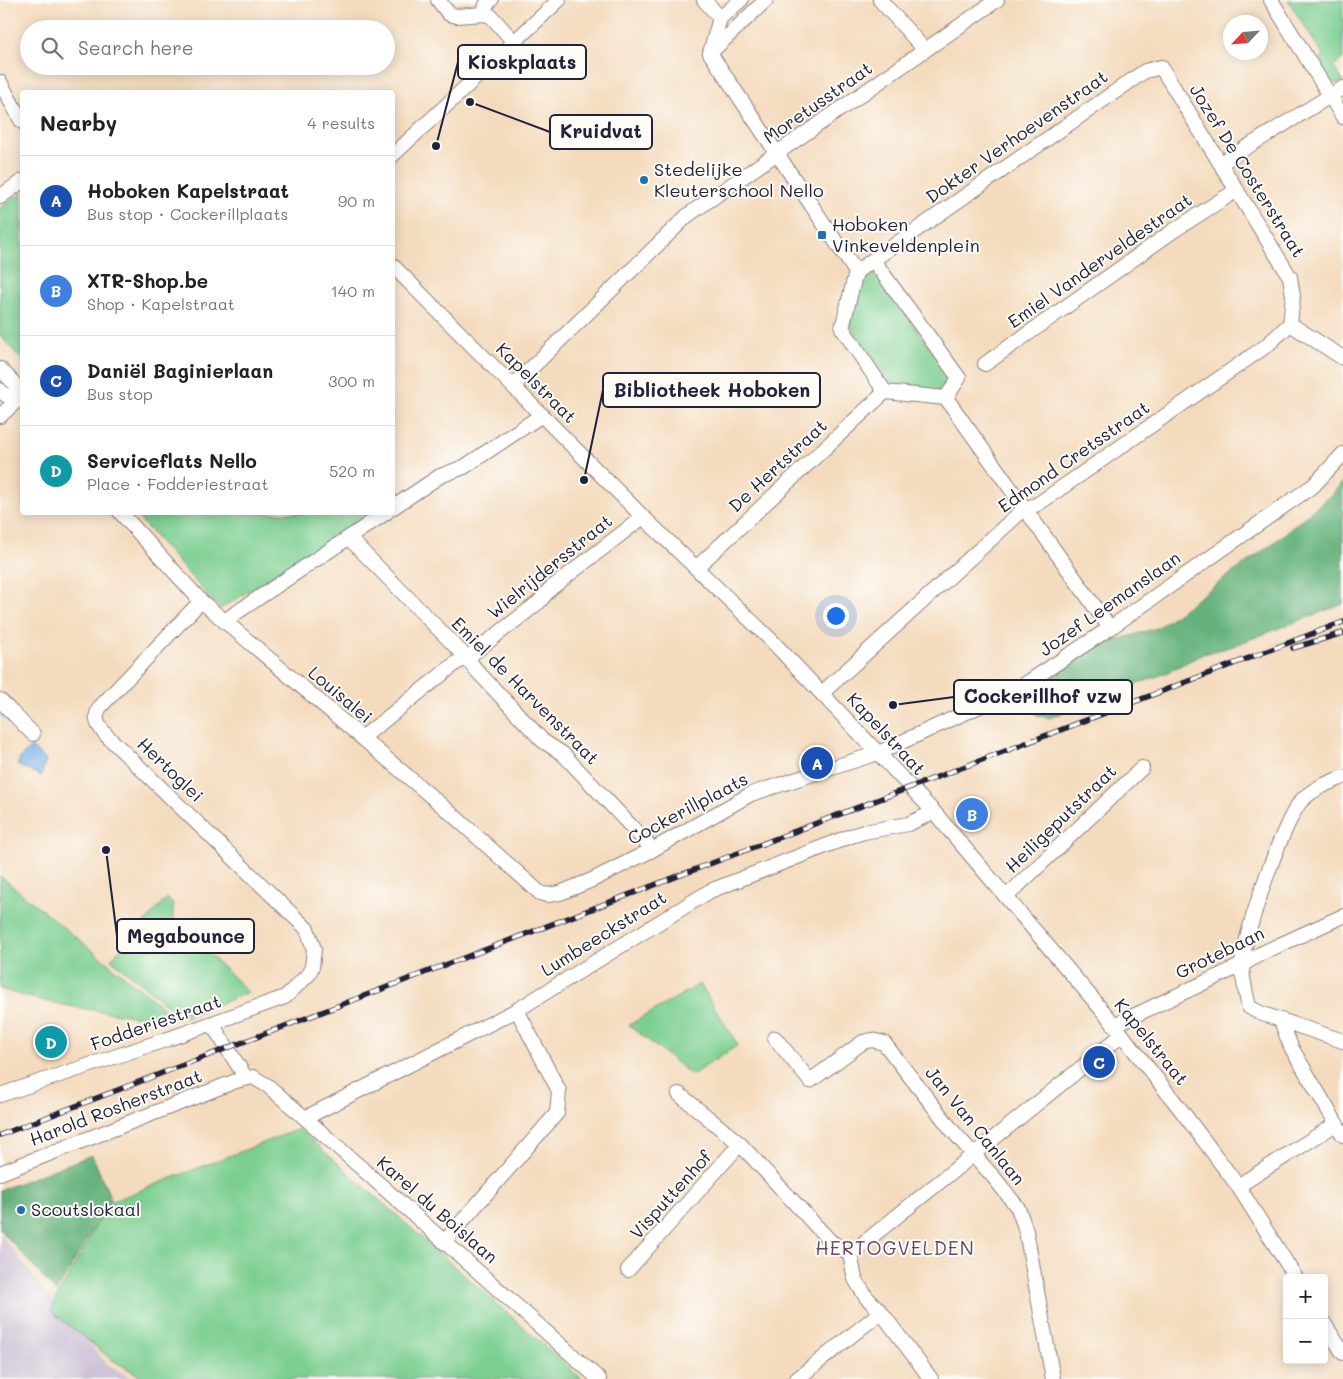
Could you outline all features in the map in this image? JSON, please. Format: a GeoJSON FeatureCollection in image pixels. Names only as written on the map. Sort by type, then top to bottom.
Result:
{"type":"FeatureCollection","features":[{"type":"Feature","properties":{"kind":"street"},"geometry":{"type":"LineString","coordinates":[[438,0],[449,14],[457,16],[484,14],[491,16],[514,42]]}},
{"type":"Feature","properties":{"kind":"street"},"geometry":{"type":"LineString","coordinates":[[484,14],[486,5],[492,0]]}},
{"type":"Feature","properties":{"kind":"street"},"geometry":{"type":"LineString","coordinates":[[395,153],[559,0]]}},
{"type":"Feature","properties":{"kind":"street"},"geometry":{"type":"LineString","coordinates":[[704,0],[720,18]]}},
{"type":"Feature","properties":{"kind":"street"},"geometry":{"type":"LineString","coordinates":[[741,0],[720,18],[710,53],[856,272],[842,328],[885,392],[946,398],[1024,510],[1110,628]]}},
{"type":"Feature","properties":{"kind":"street"},"geometry":{"type":"LineString","coordinates":[[710,53],[766,0]]}},
{"type":"Feature","properties":{"kind":"street"},"geometry":{"type":"LineString","coordinates":[[880,0],[925,50]]}},
{"type":"Feature","properties":{"kind":"street","name":"Moretusstraat"},"geometry":{"type":"LineString","coordinates":[[513,386],[688,215],[997,0]]}},
{"type":"Feature","properties":{"kind":"street"},"geometry":{"type":"LineString","coordinates":[[1271,0],[1343,117]]}},
{"type":"Feature","properties":{"kind":"street","name":"Jozef De Costerstraat"},"geometry":{"type":"LineString","coordinates":[[1161,67],[1290,277],[1293,296],[1290,324]]}},
{"type":"Feature","properties":{"kind":"street","name":"Dokter Verhoevenstraat"},"geometry":{"type":"LineString","coordinates":[[856,272],[1145,71],[1161,67]]}},
{"type":"Feature","properties":{"kind":"street"},"geometry":{"type":"LineString","coordinates":[[0,82],[20,118]]}},
{"type":"Feature","properties":{"kind":"street"},"geometry":{"type":"LineString","coordinates":[[1221,163],[1343,88]]}},
{"type":"Feature","properties":{"kind":"street"},"geometry":{"type":"LineString","coordinates":[[0,197],[20,183]]}},
{"type":"Feature","properties":{"kind":"street","name":"Emiel Vanderveldestraat"},"geometry":{"type":"LineString","coordinates":[[985,364],[1158,242],[1237,190]]}},
{"type":"Feature","properties":{"kind":"street"},"geometry":{"type":"LineString","coordinates":[[873,260],[960,378],[946,398]]}},
{"type":"Feature","properties":{"kind":"street","name":"Kapelstraat"},"geometry":{"type":"LineString","coordinates":[[395,268],[642,516],[771,640],[934,812],[1118,1030],[1193,1125],[1238,1186],[1293,1274]]}},
{"type":"Feature","properties":{"kind":"street"},"geometry":{"type":"LineString","coordinates":[[1290,324],[1343,358]]}},
{"type":"Feature","properties":{"kind":"street","name":"Edmond Cretsstraat"},"geometry":{"type":"LineString","coordinates":[[822,693],[1024,510],[1038,504],[1266,346],[1290,324]]}},
{"type":"Feature","properties":{"kind":"street"},"geometry":{"type":"LineString","coordinates":[[0,369],[13,382],[20,393]]}},
{"type":"Feature","properties":{"kind":"street"},"geometry":{"type":"LineString","coordinates":[[0,390],[6,396],[14,399],[20,397]]}},
{"type":"Feature","properties":{"kind":"street","name":"De Hertstraat"},"geometry":{"type":"LineString","coordinates":[[696,568],[885,392]]}},
{"type":"Feature","properties":{"kind":"street"},"geometry":{"type":"LineString","coordinates":[[0,416],[20,398]]}},
{"type":"Feature","properties":{"kind":"street"},"geometry":{"type":"LineString","coordinates":[[395,506],[440,476],[464,468],[542,415]]}},
{"type":"Feature","properties":{"kind":"street","name":"Jozef Leemanslaan"},"geometry":{"type":"LineString","coordinates":[[878,753],[1020,688],[1110,628],[1314,485],[1343,454]]}},
{"type":"Feature","properties":{"kind":"street","name":"Louisalei"},"geometry":{"type":"LineString","coordinates":[[123,515],[201,601],[453,815],[540,893],[547,895]]}},
{"type":"Feature","properties":{"kind":"street"},"geometry":{"type":"LineString","coordinates":[[224,621],[383,515]]}},
{"type":"Feature","properties":{"kind":"street","name":"Wielrijdersstraat"},"geometry":{"type":"LineString","coordinates":[[362,738],[456,663],[467,658],[539,602],[550,589],[642,516]]}},
{"type":"Feature","properties":{"kind":"street","name":"Emiel de Harvenstraat"},"geometry":{"type":"LineString","coordinates":[[349,538],[467,658],[543,741],[563,754],[652,850]]}},
{"type":"Feature","properties":{"kind":"street","name":"Hertoglei"},"geometry":{"type":"LineString","coordinates":[[201,601],[100,706],[96,713],[96,718],[106,735],[307,928],[314,949],[312,967]]}},
{"type":"Feature","properties":{"kind":"street"},"geometry":{"type":"LineString","coordinates":[[0,700],[33,734]]}},
{"type":"Feature","properties":{"kind":"street","name":"Cockerillplaats"},"geometry":{"type":"LineString","coordinates":[[547,895],[560,893],[592,880],[652,850],[752,794],[878,753]]}},
{"type":"Feature","properties":{"kind":"street","name":"Heiligeputstraat"},"geometry":{"type":"LineString","coordinates":[[1006,897],[1142,768]]}},
{"type":"Feature","properties":{"kind":"street"},"geometry":{"type":"LineString","coordinates":[[1343,777],[1320,787],[1303,799],[1289,819],[1248,931],[1242,964],[1249,1006],[1260,1013],[1281,1021],[1343,1041]]}},
{"type":"Feature","properties":{"kind":"street","name":"Lumbeeckstraat"},"geometry":{"type":"LineString","coordinates":[[305,1118],[517,1010],[710,891],[851,836],[908,824],[934,812]]}},
{"type":"Feature","properties":{"kind":"street","name":"Grotebaan"},"geometry":{"type":"LineString","coordinates":[[850,1254],[973,1154],[1118,1030],[1260,954],[1343,916]]}},
{"type":"Feature","properties":{"kind":"street","name":"Fodderiestraat"},"geometry":{"type":"LineString","coordinates":[[0,1095],[212,1024],[285,996],[308,975],[312,967]]}},
{"type":"Feature","properties":{"kind":"street"},"geometry":{"type":"LineString","coordinates":[[444,1242],[557,1113],[559,1091],[517,1010]]}},
{"type":"Feature","properties":{"kind":"street"},"geometry":{"type":"LineString","coordinates":[[1238,1186],[1340,1129],[1291,1046],[1281,1021]]}},
{"type":"Feature","properties":{"kind":"street"},"geometry":{"type":"LineString","coordinates":[[212,1024],[246,1078]]}},
{"type":"Feature","properties":{"kind":"street","name":"Jan Van Canlaan"},"geometry":{"type":"LineString","coordinates":[[775,1038],[810,1081],[863,1042],[872,1040],[884,1043],[952,1130],[1018,1208],[1026,1231],[1053,1379]]}},
{"type":"Feature","properties":{"kind":"street","name":"Karel du Boislaan"},"geometry":{"type":"LineString","coordinates":[[246,1078],[253,1077],[260,1080],[305,1118],[599,1379]]}},
{"type":"Feature","properties":{"kind":"street","name":"Harold Rosherstraat"},"geometry":{"type":"LineString","coordinates":[[0,1173],[246,1078]]}},
{"type":"Feature","properties":{"kind":"street"},"geometry":{"type":"LineString","coordinates":[[679,1094],[740,1144],[830,1241],[850,1254],[855,1279],[866,1297],[881,1312],[931,1379]]}},
{"type":"Feature","properties":{"kind":"street","name":"Visputtenhof"},"geometry":{"type":"LineString","coordinates":[[628,1270],[740,1144]]}},
{"type":"Feature","properties":{"kind":"street"},"geometry":{"type":"LineString","coordinates":[[797,1379],[881,1312]]}},
{"type":"Feature","properties":{"kind":"street"},"geometry":{"type":"LineString","coordinates":[[1328,1327],[1338,1336],[1343,1353]]}},
{"type":"Feature","properties":{"kind":"shaded area"},"geometry":{"type":"Polygon","coordinates":[[[0,1233],[46,1293],[107,1364],[132,1379],[0,1379],[0,1233]]]}},
{"type":"Feature","properties":{"kind":"green space"},"geometry":{"type":"Polygon","coordinates":[[[1288,0],[1343,0],[1343,59],[1333,66],[1343,81],[1334,83],[1324,75],[1317,62],[1324,57],[1288,0]]]}},
{"type":"Feature","properties":{"kind":"green space"},"geometry":{"type":"Polygon","coordinates":[[[20,193],[20,358],[0,335],[0,208],[20,193]]]}},
{"type":"Feature","properties":{"kind":"green space"},"geometry":{"type":"Polygon","coordinates":[[[869,274],[878,276],[946,370],[946,383],[938,392],[893,387],[852,329],[848,319],[861,278],[869,274]]]}},
{"type":"Feature","properties":{"kind":"green space"},"geometry":{"type":"Polygon","coordinates":[[[1343,482],[1343,604],[1230,647],[1203,654],[1166,673],[1049,718],[1038,716],[1032,710],[1029,701],[1034,689],[1097,646],[1157,628],[1276,541],[1332,494],[1343,482]]]}},
{"type":"Feature","properties":{"kind":"green space"},"geometry":{"type":"Polygon","coordinates":[[[136,515],[370,515],[220,609],[136,515]]]}},
{"type":"Feature","properties":{"kind":"green space"},"geometry":{"type":"Polygon","coordinates":[[[0,876],[171,1014],[167,1021],[62,1005],[0,989],[0,876]]]}},
{"type":"Feature","properties":{"kind":"green space"},"geometry":{"type":"Polygon","coordinates":[[[167,898],[173,904],[173,918],[248,992],[189,1016],[182,1017],[111,959],[167,898]]]}},
{"type":"Feature","properties":{"kind":"green space"},"geometry":{"type":"Polygon","coordinates":[[[700,984],[738,1045],[692,1075],[629,1025],[700,984]]]}},
{"type":"Feature","properties":{"kind":"green space"},"geometry":{"type":"Polygon","coordinates":[[[299,1129],[582,1379],[145,1379],[111,1359],[51,1311],[56,1298],[110,1202],[299,1129]]]}},
{"type":"Feature","properties":{"kind":"green space"},"geometry":{"type":"Polygon","coordinates":[[[92,1155],[111,1199],[56,1292],[0,1229],[0,1190],[92,1155]]]}},
{"type":"Feature","properties":{"kind":"water"},"geometry":{"type":"Polygon","coordinates":[[[31,747],[46,760],[41,776],[17,765],[20,758],[31,747]]]}},
{"type":"Feature","properties":{"kind":"waterway"},"geometry":{"type":"LineString","coordinates":[[3,714],[25,737]]}},
{"type":"Feature","properties":{"kind":"railway"},"geometry":{"type":"LineString","coordinates":[[0,1135],[1343,622]]}},
{"type":"Feature","properties":{"kind":"railway"},"geometry":{"type":"LineString","coordinates":[[1293,648],[1343,633]]}},
{"type":"Feature","properties":{"kind":"place","name":"Kruidvat"},"geometry":{"type":"Point","coordinates":[470,102]}},
{"type":"Feature","properties":{"kind":"place","name":"Kioskplaats"},"geometry":{"type":"Point","coordinates":[436,146]}},
{"type":"Feature","properties":{"kind":"place","name":"Stedelijke Kleuterschool Nello"},"geometry":{"type":"Point","coordinates":[644,180]}},
{"type":"Feature","properties":{"kind":"place","name":"Hoboken Vinkeveldenplein"},"geometry":{"type":"Point","coordinates":[822,235]}},
{"type":"Feature","properties":{"kind":"place","name":"Bibliotheek Hoboken"},"geometry":{"type":"Point","coordinates":[584,480]}},
{"type":"Feature","properties":{"kind":"place","name":"Cockerillhof vzw"},"geometry":{"type":"Point","coordinates":[893,705]}},
{"type":"Feature","properties":{"kind":"place","name":"Hoboken Kapelstraat"},"geometry":{"type":"Point","coordinates":[817,763]}},
{"type":"Feature","properties":{"kind":"place","name":"XTR-Shop.be"},"geometry":{"type":"Point","coordinates":[972,814]}},
{"type":"Feature","properties":{"kind":"place","name":"Megabounce"},"geometry":{"type":"Point","coordinates":[106,850]}},
{"type":"Feature","properties":{"kind":"place","name":"Serviceflats Nello"},"geometry":{"type":"Point","coordinates":[51,1042]}},
{"type":"Feature","properties":{"kind":"place","name":"Daniël Baginierlaan"},"geometry":{"type":"Point","coordinates":[1099,1062]}},
{"type":"Feature","properties":{"kind":"place","name":"Scoutslokaal"},"geometry":{"type":"Point","coordinates":[21,1210]}},
{"type":"Feature","properties":{"kind":"district","name":"HERTOGVELDEN"},"geometry":{"type":"Point","coordinates":[895,1248]}}]}
